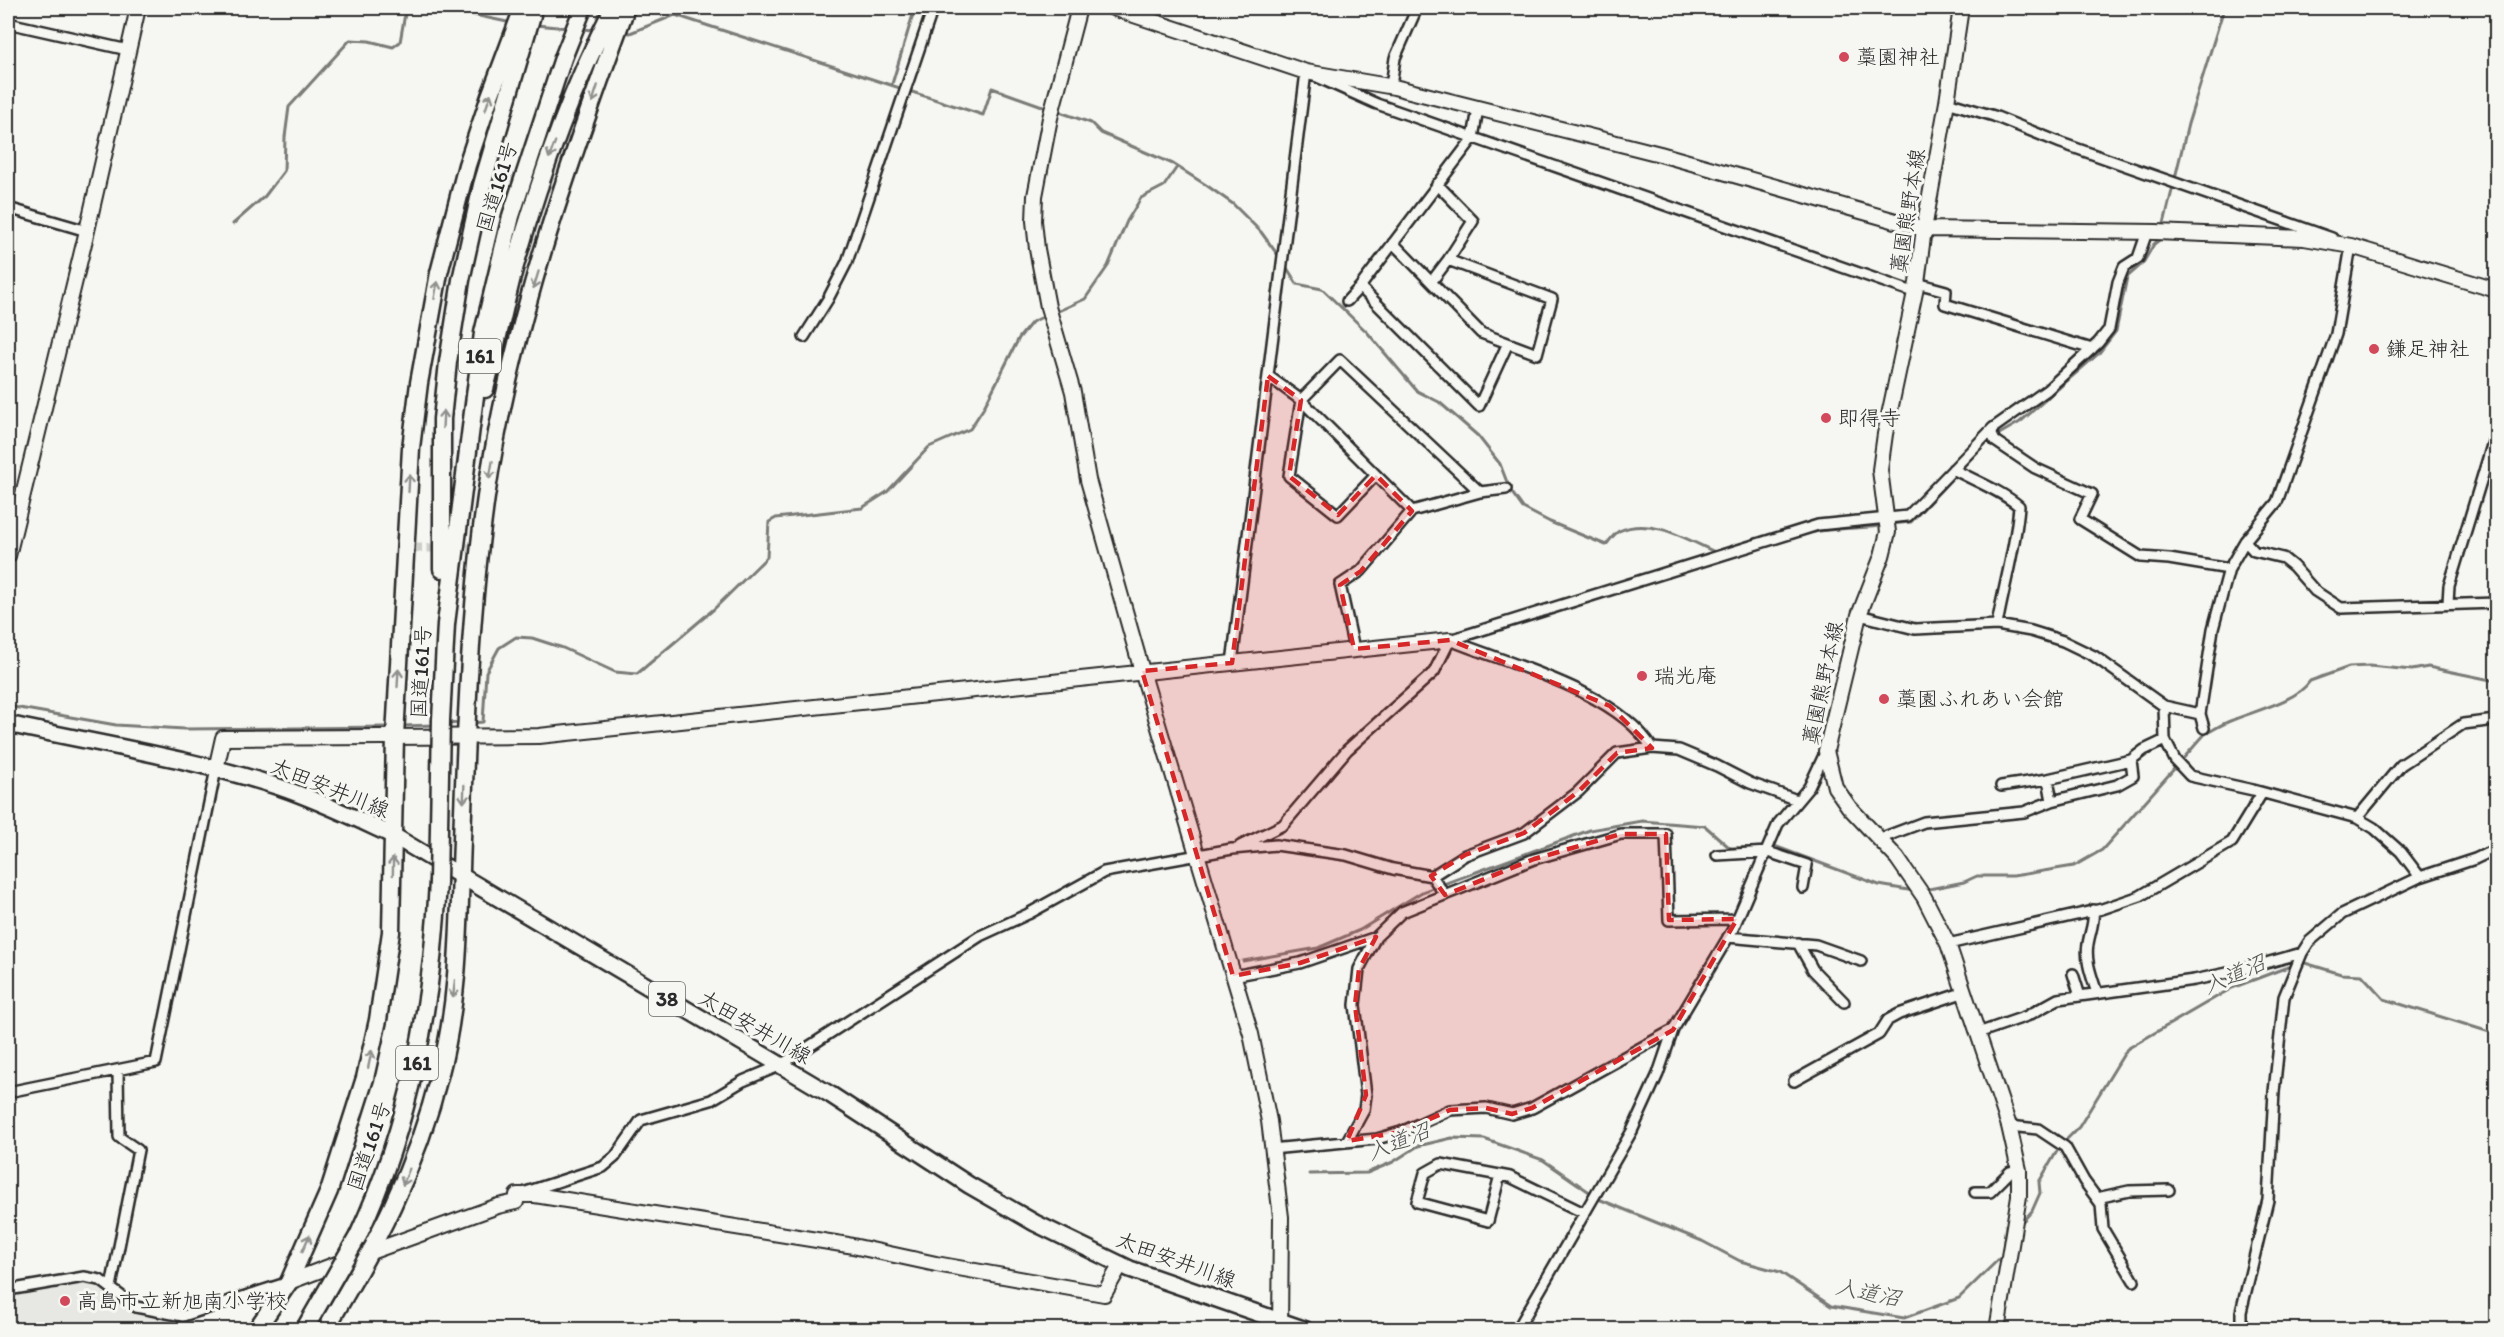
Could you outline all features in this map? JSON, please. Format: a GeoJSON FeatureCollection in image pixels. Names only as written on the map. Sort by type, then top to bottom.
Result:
{"type":"FeatureCollection","features":[{"type":"Feature","properties":{"kind":"highway"},"geometry":{"type":"LineString","coordinates":[[325,1329],[372,1251],[390,1214],[423,1134],[441,1070],[453,992],[466,735],[480,548],[501,410],[557,189],[609,31],[613,8]]}},
{"type":"Feature","properties":{"kind":"highway"},"geometry":{"type":"LineString","coordinates":[[467,458],[513,273],[547,163],[609,31],[626,8]]}},
{"type":"Feature","properties":{"kind":"highway","name":"国道161号"},"geometry":{"type":"LineString","coordinates":[[304,1329],[333,1283],[382,1183],[411,1090],[429,988],[438,882],[441,720],[446,624],[483,333],[498,263],[537,134],[580,14]]}},
{"type":"Feature","properties":{"kind":"highway"},"geometry":{"type":"LineString","coordinates":[[256,1329],[289,1282],[329,1191],[365,1078],[378,1020],[391,932],[395,736],[409,548],[411,448],[419,383],[439,273],[467,165],[525,20]]}},
{"type":"Feature","properties":{"kind":"highway"},"geometry":{"type":"LineString","coordinates":[[446,624],[441,578],[444,525],[442,419],[448,362],[461,280],[482,185],[525,20]]}},
{"type":"Feature","properties":{"kind":"main road","name":"太田安井川線"},"geometry":{"type":"LineString","coordinates":[[8,724],[216,769],[280,787],[356,818],[392,835],[831,1095],[969,1185],[1035,1223],[1121,1264],[1281,1325],[1306,1329]]}},
{"type":"Feature","properties":{"kind":"street"},"geometry":{"type":"LineString","coordinates":[[8,556],[87,231],[138,8]]}},
{"type":"Feature","properties":{"kind":"street"},"geometry":{"type":"LineString","coordinates":[[804,337],[828,299],[847,262],[933,8]]}},
{"type":"Feature","properties":{"kind":"street"},"geometry":{"type":"LineString","coordinates":[[1079,8],[1050,117],[1035,196],[1038,249],[1048,307],[1073,392],[1088,480],[1142,671],[1251,1034],[1269,1121],[1281,1217],[1281,1325]]}},
{"type":"Feature","properties":{"kind":"street"},"geometry":{"type":"LineString","coordinates":[[1113,8],[1306,72],[1377,104],[1473,138],[1917,288],[1946,291],[1945,304],[2092,349]]}},
{"type":"Feature","properties":{"kind":"street"},"geometry":{"type":"LineString","coordinates":[[1391,86],[1395,58],[1417,8]]}},
{"type":"Feature","properties":{"kind":"street","name":"藁園熊野本線"},"geometry":{"type":"LineString","coordinates":[[1961,8],[1924,229],[1917,288],[1881,461],[1880,470],[1888,523],[1882,556],[1859,615],[1826,751],[1835,787],[1849,807],[1897,858],[1924,897],[1948,944],[2009,1126],[2019,1170],[2015,1224],[1997,1329]]}},
{"type":"Feature","properties":{"kind":"street"},"geometry":{"type":"LineString","coordinates":[[8,23],[128,51]]}},
{"type":"Feature","properties":{"kind":"street"},"geometry":{"type":"LineString","coordinates":[[1306,72],[1391,86],[1660,154],[1924,229],[2147,232],[2304,238],[2351,246]]}},
{"type":"Feature","properties":{"kind":"street"},"geometry":{"type":"LineString","coordinates":[[1232,663],[1306,72]]}},
{"type":"Feature","properties":{"kind":"street"},"geometry":{"type":"LineString","coordinates":[[1947,102],[1994,116],[2090,153],[2351,246],[2496,290]]}},
{"type":"Feature","properties":{"kind":"street"},"geometry":{"type":"LineString","coordinates":[[1347,301],[1473,138],[1478,108]]}},
{"type":"Feature","properties":{"kind":"street"},"geometry":{"type":"LineString","coordinates":[[467,165],[484,170]]}},
{"type":"Feature","properties":{"kind":"street"},"geometry":{"type":"LineString","coordinates":[[1432,281],[1473,221],[1437,184]]}},
{"type":"Feature","properties":{"kind":"street"},"geometry":{"type":"LineString","coordinates":[[8,208],[87,231]]}},
{"type":"Feature","properties":{"kind":"street"},"geometry":{"type":"LineString","coordinates":[[8,1092],[156,1062],[223,738],[539,736],[1450,640],[1818,525],[1888,523],[1908,516],[1954,469],[2047,390],[2092,349],[2109,329],[2118,282],[2124,267],[2138,258],[2147,232]]}},
{"type":"Feature","properties":{"kind":"street"},"geometry":{"type":"LineString","coordinates":[[1392,243],[1481,333],[1537,354],[1552,299],[1448,260]]}},
{"type":"Feature","properties":{"kind":"street"},"geometry":{"type":"LineString","coordinates":[[2204,728],[2200,714],[2213,629],[2229,569],[2245,541],[2277,502],[2336,334],[2351,246]]}},
{"type":"Feature","properties":{"kind":"street"},"geometry":{"type":"LineString","coordinates":[[1360,287],[1479,406],[1508,343]]}},
{"type":"Feature","properties":{"kind":"street"},"geometry":{"type":"LineString","coordinates":[[1376,475],[1338,515],[1289,476],[1301,400],[1340,360],[1480,492]]}},
{"type":"Feature","properties":{"kind":"street"},"geometry":{"type":"LineString","coordinates":[[1268,376],[1301,400],[1412,511]]}},
{"type":"Feature","properties":{"kind":"street"},"geometry":{"type":"LineString","coordinates":[[2448,603],[2449,586],[2496,432]]}},
{"type":"Feature","properties":{"kind":"street"},"geometry":{"type":"LineString","coordinates":[[1993,435],[2035,468],[2092,494],[2080,519],[2130,552],[2141,557],[2169,559],[2229,569]]}},
{"type":"Feature","properties":{"kind":"street"},"geometry":{"type":"LineString","coordinates":[[1954,469],[2006,495],[2019,506],[2017,529],[1997,625]]}},
{"type":"Feature","properties":{"kind":"street"},"geometry":{"type":"LineString","coordinates":[[1354,649],[1340,585],[1361,571],[1412,511],[1480,492],[1506,489]]}},
{"type":"Feature","properties":{"kind":"street"},"geometry":{"type":"LineString","coordinates":[[2245,541],[2254,551],[2283,558],[2315,591],[2341,608],[2496,603]]}},
{"type":"Feature","properties":{"kind":"street"},"geometry":{"type":"LineString","coordinates":[[1859,615],[1915,629],[1997,625],[2031,631],[2063,641],[2094,657],[2164,706],[2200,714]]}},
{"type":"Feature","properties":{"kind":"street"},"geometry":{"type":"LineString","coordinates":[[1450,640],[1579,690],[1610,706],[1645,738],[1652,748]]}},
{"type":"Feature","properties":{"kind":"street"},"geometry":{"type":"LineString","coordinates":[[1232,849],[1284,825],[1347,750],[1434,672],[1450,640]]}},
{"type":"Feature","properties":{"kind":"street"},"geometry":{"type":"LineString","coordinates":[[2164,706],[2165,740],[2175,760],[2190,776],[2357,818],[2374,828],[2401,852],[2420,877]]}},
{"type":"Feature","properties":{"kind":"street"},"geometry":{"type":"LineString","coordinates":[[2357,818],[2401,765],[2463,724],[2496,720]]}},
{"type":"Feature","properties":{"kind":"street"},"geometry":{"type":"LineString","coordinates":[[2001,786],[2048,779],[2131,760],[2144,750],[2165,740]]}},
{"type":"Feature","properties":{"kind":"street"},"geometry":{"type":"LineString","coordinates":[[1433,878],[1466,855],[1524,833],[1578,792],[1617,753],[1652,748],[1679,750],[1750,783],[1797,800]]}},
{"type":"Feature","properties":{"kind":"street"},"geometry":{"type":"LineString","coordinates":[[1517,1329],[1632,1131],[1658,1074],[1673,1030],[1728,937],[1768,852],[1778,824],[1815,777],[1826,751]]}},
{"type":"Feature","properties":{"kind":"street"},"geometry":{"type":"LineString","coordinates":[[1879,839],[1924,822],[2024,812],[2052,801],[2117,785],[2133,776],[2131,760]]}},
{"type":"Feature","properties":{"kind":"street"},"geometry":{"type":"LineString","coordinates":[[2048,779],[2052,801]]}},
{"type":"Feature","properties":{"kind":"street"},"geometry":{"type":"LineString","coordinates":[[1948,944],[2093,910],[2140,896],[2232,843],[2262,793]]}},
{"type":"Feature","properties":{"kind":"street"},"geometry":{"type":"LineString","coordinates":[[1347,1142],[1364,1110],[1366,1095],[1355,1005],[1359,969],[1376,937],[1402,912],[1534,859],[1621,834],[1666,834],[1669,920],[1737,919]]}},
{"type":"Feature","properties":{"kind":"street"},"geometry":{"type":"LineString","coordinates":[[517,1195],[603,1167],[615,1157],[641,1120],[711,1100],[743,1081],[779,1066],[980,936],[1028,914],[1104,872],[1232,849],[1276,845],[1313,849],[1433,878],[1444,894]]}},
{"type":"Feature","properties":{"kind":"street"},"geometry":{"type":"LineString","coordinates":[[2241,1329],[2241,1312],[2268,1200],[2273,1103],[2284,997],[2301,955],[2309,942],[2342,914],[2420,877],[2475,859],[2496,849]]}},
{"type":"Feature","properties":{"kind":"street"},"geometry":{"type":"LineString","coordinates":[[1717,855],[1768,852],[1807,865],[1803,888]]}},
{"type":"Feature","properties":{"kind":"street"},"geometry":{"type":"LineString","coordinates":[[2093,910],[2094,921],[2087,947],[2088,966],[2097,993]]}},
{"type":"Feature","properties":{"kind":"street"},"geometry":{"type":"LineString","coordinates":[[1233,976],[1300,963],[1376,937]]}},
{"type":"Feature","properties":{"kind":"street"},"geometry":{"type":"LineString","coordinates":[[1728,937],[1816,945],[1861,961]]}},
{"type":"Feature","properties":{"kind":"street"},"geometry":{"type":"LineString","coordinates":[[1798,943],[1813,970],[1844,1002]]}},
{"type":"Feature","properties":{"kind":"street"},"geometry":{"type":"LineString","coordinates":[[1978,1033],[2027,1016],[2058,999],[2194,980],[2301,955]]}},
{"type":"Feature","properties":{"kind":"street"},"geometry":{"type":"LineString","coordinates":[[2073,974],[2080,996]]}},
{"type":"Feature","properties":{"kind":"street"},"geometry":{"type":"LineString","coordinates":[[1794,1081],[1879,1034],[1888,1020],[1899,1014],[1965,992]]}},
{"type":"Feature","properties":{"kind":"street"},"geometry":{"type":"LineString","coordinates":[[1271,1149],[1377,1139],[1401,1132],[1450,1110],[1486,1108],[1512,1114],[1533,1108],[1673,1030]]}},
{"type":"Feature","properties":{"kind":"street"},"geometry":{"type":"LineString","coordinates":[[111,1287],[138,1150],[119,1137],[118,1071]]}},
{"type":"Feature","properties":{"kind":"street"},"geometry":{"type":"LineString","coordinates":[[2009,1126],[2038,1128],[2063,1144],[2084,1181],[2101,1204],[2103,1229],[2134,1281]]}},
{"type":"Feature","properties":{"kind":"street"},"geometry":{"type":"LineString","coordinates":[[1500,1175],[1488,1221],[1417,1202],[1425,1173],[1440,1164],[1510,1176],[1584,1213]]}},
{"type":"Feature","properties":{"kind":"street"},"geometry":{"type":"LineString","coordinates":[[1975,1192],[1990,1192],[2010,1173],[2019,1170]]}},
{"type":"Feature","properties":{"kind":"street"},"geometry":{"type":"LineString","coordinates":[[2097,1198],[2129,1191],[2169,1190]]}},
{"type":"Feature","properties":{"kind":"street"},"geometry":{"type":"LineString","coordinates":[[8,1290],[84,1277],[99,1280],[136,1307],[183,1316],[289,1282],[498,1206],[516,1202],[517,1195]]}},
{"type":"Feature","properties":{"kind":"street"},"geometry":{"type":"LineString","coordinates":[[517,1195],[535,1195],[628,1209],[848,1245],[936,1264],[1104,1293],[1121,1264]]}},
{"type":"Feature","properties":{"kind":"highlighted area"},"geometry":{"type":"Polygon","coordinates":[[[1268,376],[1301,400],[1289,476],[1338,515],[1376,475],[1412,511],[1361,571],[1340,585],[1354,649],[1450,640],[1610,706],[1652,748],[1617,753],[1578,792],[1524,833],[1465,855],[1431,876],[1445,895],[1534,859],[1621,834],[1666,834],[1669,920],[1737,919],[1673,1030],[1532,1108],[1512,1114],[1486,1108],[1450,1110],[1401,1132],[1347,1141],[1366,1095],[1355,1005],[1359,969],[1376,937],[1300,963],[1233,976],[1142,671],[1232,663],[1268,376]]]}},
{"type":"Feature","properties":{"kind":"shaded area","name":"高島市立新旭南小学校"},"geometry":{"type":"Polygon","coordinates":[[[92,1282],[107,1289],[128,1307],[179,1319],[177,1330],[8,1330],[8,1296],[92,1282]]]}},
{"type":"Feature","properties":{"kind":"waterway"},"geometry":{"type":"LineString","coordinates":[[233,224],[265,196],[284,171],[289,107],[350,40],[369,41],[393,47],[400,42],[406,8]]}},
{"type":"Feature","properties":{"kind":"waterway"},"geometry":{"type":"LineString","coordinates":[[441,8],[512,23]]}},
{"type":"Feature","properties":{"kind":"waterway"},"geometry":{"type":"LineString","coordinates":[[892,84],[915,8]]}},
{"type":"Feature","properties":{"kind":"waterway"},"geometry":{"type":"LineString","coordinates":[[2163,228],[2188,124],[2224,8]]}},
{"type":"Feature","properties":{"kind":"waterway"},"geometry":{"type":"LineString","coordinates":[[623,32],[630,33],[675,15],[983,115],[992,88],[1048,108]]}},
{"type":"Feature","properties":{"kind":"waterway"},"geometry":{"type":"LineString","coordinates":[[536,25],[568,28]]}},
{"type":"Feature","properties":{"kind":"waterway"},"geometry":{"type":"LineString","coordinates":[[581,29],[595,30]]}},
{"type":"Feature","properties":{"kind":"waterway"},"geometry":{"type":"LineString","coordinates":[[1057,111],[1091,123],[1101,133],[1173,164],[1206,185],[1233,204],[1261,232],[1280,258]]}},
{"type":"Feature","properties":{"kind":"waterway"},"geometry":{"type":"LineString","coordinates":[[1054,313],[1085,299],[1108,266],[1127,221],[1141,198],[1164,186],[1177,167]]}},
{"type":"Feature","properties":{"kind":"waterway"},"geometry":{"type":"LineString","coordinates":[[1891,524],[1911,522],[1987,441],[2020,422],[2099,353],[2116,331],[2127,277],[2143,263],[2154,244],[2162,238]]}},
{"type":"Feature","properties":{"kind":"waterway"},"geometry":{"type":"LineString","coordinates":[[1284,263],[1297,284],[1322,289],[1367,332],[1417,391],[1439,402],[1478,436],[1500,464],[1510,490],[1523,508],[1606,545],[1619,531],[1644,526],[1670,532],[1719,554]]}},
{"type":"Feature","properties":{"kind":"waterway"},"geometry":{"type":"LineString","coordinates":[[473,723],[483,722],[486,672],[499,648],[516,637],[532,638],[563,648],[615,672],[637,674],[714,609],[767,557],[769,522],[776,518],[862,508],[887,492],[929,447],[970,429],[983,409],[1019,338],[1032,322],[1047,315]]}},
{"type":"Feature","properties":{"kind":"waterway"},"geometry":{"type":"LineString","coordinates":[[1799,535],[1882,526]]}},
{"type":"Feature","properties":{"kind":"waterway"},"geometry":{"type":"LineString","coordinates":[[1725,556],[1729,558],[1750,551]]}},
{"type":"Feature","properties":{"kind":"waterway"},"geometry":{"type":"LineString","coordinates":[[1924,890],[1964,882],[1977,876],[2013,876],[2074,866],[2102,850],[2205,734],[2227,722],[2295,695],[2310,681],[2349,667],[2369,666],[2412,670],[2428,667],[2496,681]]}},
{"type":"Feature","properties":{"kind":"waterway"},"geometry":{"type":"LineString","coordinates":[[8,706],[116,725],[184,729],[391,727]]}},
{"type":"Feature","properties":{"kind":"waterway"},"geometry":{"type":"LineString","coordinates":[[446,724],[460,723]]}},
{"type":"Feature","properties":{"kind":"waterway"},"geometry":{"type":"LineString","coordinates":[[401,726],[436,725]]}},
{"type":"Feature","properties":{"kind":"waterway"},"geometry":{"type":"LineString","coordinates":[[1243,961],[1318,948],[1360,930],[1422,892],[1590,830],[1642,821],[1705,826],[1730,848],[1777,847],[1879,885],[1914,891]]}},
{"type":"Feature","properties":{"kind":"waterway","name":"入道沼"},"geometry":{"type":"LineString","coordinates":[[2018,1223],[2022,1222],[2032,1211],[2040,1193],[2039,1182],[2060,1146],[2079,1127],[2127,1049],[2232,988],[2305,963],[2341,974],[2362,975],[2384,999],[2496,1034]]}},
{"type":"Feature","properties":{"kind":"waterway","name":"入道沼"},"geometry":{"type":"LineString","coordinates":[[1309,1174],[1367,1173],[1393,1162],[1418,1146],[1452,1138],[1484,1139],[1543,1160],[1601,1200],[1702,1241],[1740,1261],[1780,1272],[1831,1306],[1904,1318],[1959,1298],[2002,1256],[2006,1225],[2011,1224]]}},
{"type":"Feature","properties":{"kind":"tunnel"},"geometry":{"type":"LineString","coordinates":[[484,170],[552,188]]}},
{"type":"Feature","properties":{"kind":"tunnel"},"geometry":{"type":"LineString","coordinates":[[413,548],[480,548]]}},
{"type":"Feature","properties":{"kind":"place","name":"藁園神社"},"geometry":{"type":"Point","coordinates":[1844,57]}},
{"type":"Feature","properties":{"kind":"place","name":"鎌足神社"},"geometry":{"type":"Point","coordinates":[2374,349]}},
{"type":"Feature","properties":{"kind":"place","name":"即得寺"},"geometry":{"type":"Point","coordinates":[1826,418]}},
{"type":"Feature","properties":{"kind":"place","name":"瑞光庵"},"geometry":{"type":"Point","coordinates":[1642,676]}},
{"type":"Feature","properties":{"kind":"place","name":"藁園ふれあい会館"},"geometry":{"type":"Point","coordinates":[1884,699]}},
{"type":"Feature","properties":{"kind":"place","name":"高島市立新旭南小学校"},"geometry":{"type":"Point","coordinates":[65,1301]}}]}
